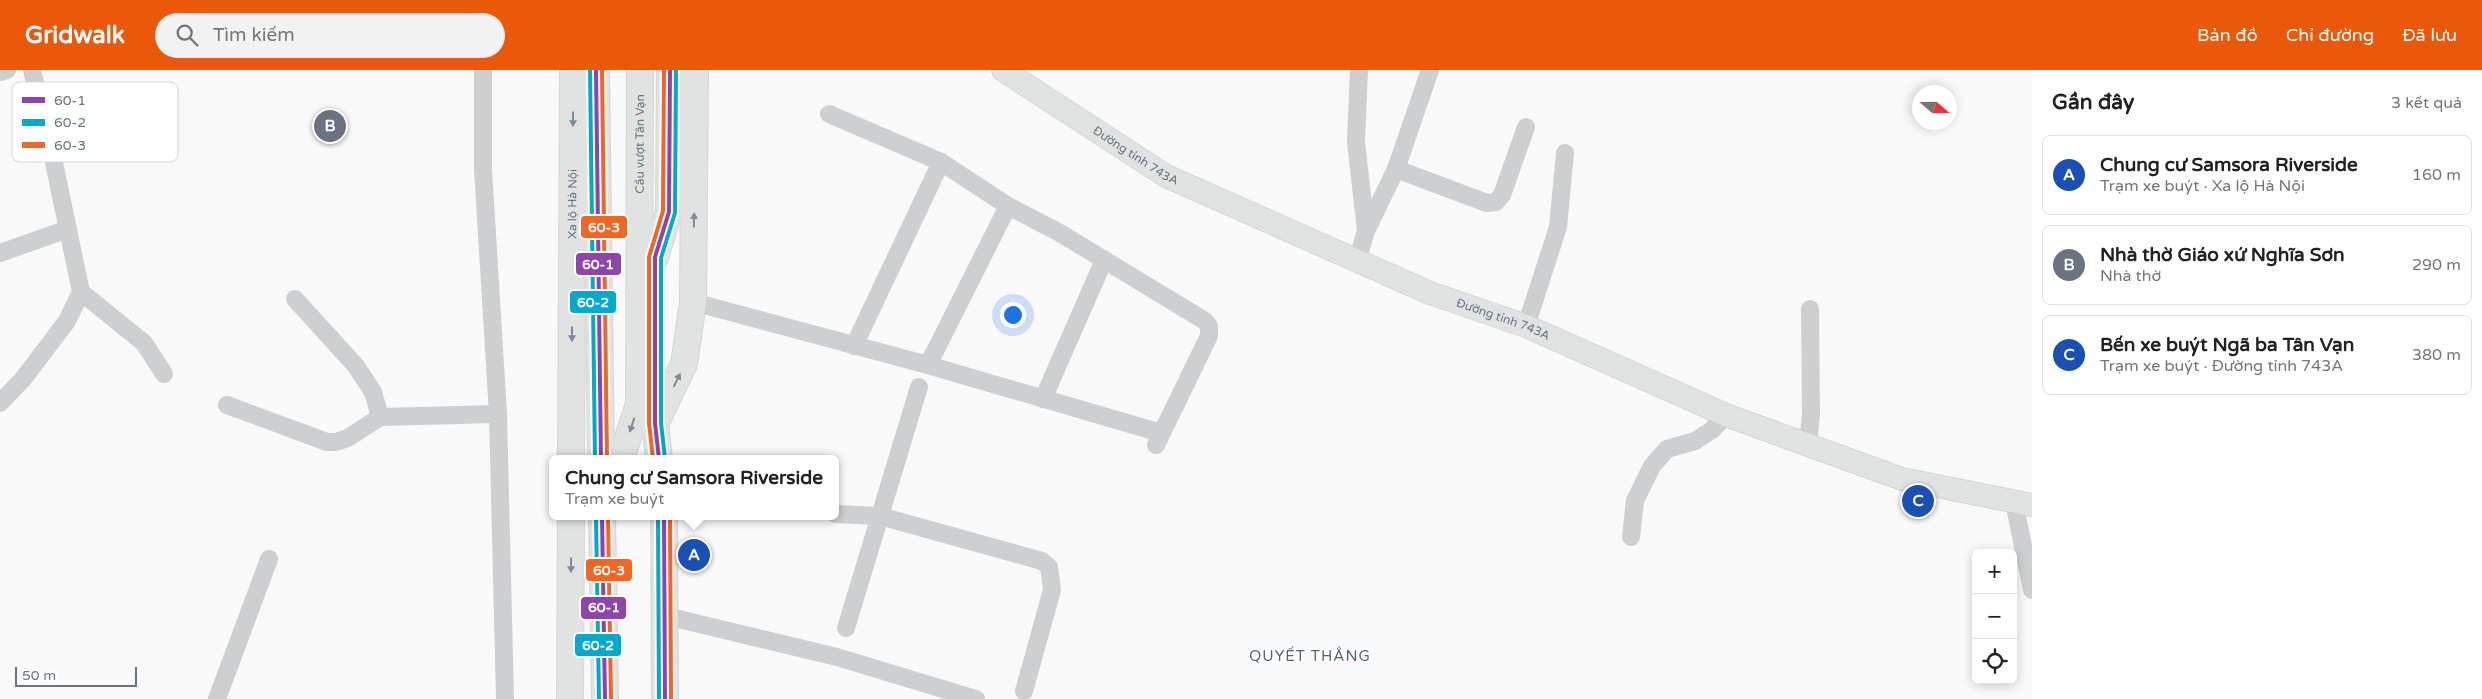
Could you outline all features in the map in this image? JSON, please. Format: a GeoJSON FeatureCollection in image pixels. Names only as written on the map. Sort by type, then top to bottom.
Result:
{"type":"FeatureCollection","features":[{"type":"Feature","properties":{"kind":"highway","name":"Xa lộ Hà Nội"},"geometry":{"type":"LineString","coordinates":[[571,455],[573,70]]}},
{"type":"Feature","properties":{"kind":"highway","name":"Xa lộ Hà Nội"},"geometry":{"type":"LineString","coordinates":[[596,70],[601,455]]}},
{"type":"Feature","properties":{"kind":"highway","name":"Cầu vượt Tân Vạn"},"geometry":{"type":"LineString","coordinates":[[640,70],[654,214]]}},
{"type":"Feature","properties":{"kind":"highway","name":"Cầu vượt Tân Vạn"},"geometry":{"type":"LineString","coordinates":[[654,70],[654,214]]}},
{"type":"Feature","properties":{"kind":"highway"},"geometry":{"type":"LineString","coordinates":[[622,455],[639,404],[654,214],[670,70]]}},
{"type":"Feature","properties":{"kind":"highway"},"geometry":{"type":"LineString","coordinates":[[655,424],[684,364],[692,302],[695,70]]}},
{"type":"Feature","properties":{"kind":"highway"},"geometry":{"type":"LineString","coordinates":[[654,214],[655,424],[659,455]]}},
{"type":"Feature","properties":{"kind":"highway"},"geometry":{"type":"LineString","coordinates":[[570,699],[571,520]]}},
{"type":"Feature","properties":{"kind":"highway"},"geometry":{"type":"LineString","coordinates":[[602,520],[605,699]]}},
{"type":"Feature","properties":{"kind":"highway"},"geometry":{"type":"LineString","coordinates":[[664,520],[665,699]]}},
{"type":"Feature","properties":{"kind":"highway"},"geometry":{"type":"LineString","coordinates":[[578,699],[604,655]]}},
{"type":"Feature","properties":{"kind":"main road","name":"Đường tỉnh 743A"},"geometry":{"type":"LineString","coordinates":[[1005,70],[1166,176],[1357,262],[1430,293],[1526,326],[1726,415],[1808,442],[1902,478],[2023,504]]}},
{"type":"Feature","properties":{"kind":"street"},"geometry":{"type":"LineString","coordinates":[[0,72],[7,70]]}},
{"type":"Feature","properties":{"kind":"street"},"geometry":{"type":"LineString","coordinates":[[483,70],[482,169],[498,414],[505,699]]}},
{"type":"Feature","properties":{"kind":"street"},"geometry":{"type":"LineString","coordinates":[[1359,70],[1356,142],[1366,231]]}},
{"type":"Feature","properties":{"kind":"street"},"geometry":{"type":"LineString","coordinates":[[1357,262],[1366,231],[1396,169],[1430,70]]}},
{"type":"Feature","properties":{"kind":"street"},"geometry":{"type":"LineString","coordinates":[[692,302],[928,365],[1043,399],[1159,439],[1209,336],[1209,326],[1205,321],[1060,232],[1008,206],[942,162],[830,114]]}},
{"type":"Feature","properties":{"kind":"street"},"geometry":{"type":"LineString","coordinates":[[1396,169],[1487,203],[1496,202],[1502,195],[1526,127]]}},
{"type":"Feature","properties":{"kind":"street"},"geometry":{"type":"LineString","coordinates":[[1526,326],[1558,227],[1565,153]]}},
{"type":"Feature","properties":{"kind":"street"},"geometry":{"type":"LineString","coordinates":[[0,403],[22,379],[67,321],[81,292],[53,162]]}},
{"type":"Feature","properties":{"kind":"street"},"geometry":{"type":"LineString","coordinates":[[854,346],[942,162]]}},
{"type":"Feature","properties":{"kind":"street"},"geometry":{"type":"LineString","coordinates":[[928,365],[1008,206]]}},
{"type":"Feature","properties":{"kind":"street"},"geometry":{"type":"LineString","coordinates":[[0,253],[68,229]]}},
{"type":"Feature","properties":{"kind":"street"},"geometry":{"type":"LineString","coordinates":[[1043,399],[1104,260]]}},
{"type":"Feature","properties":{"kind":"street"},"geometry":{"type":"LineString","coordinates":[[81,292],[144,343],[164,374]]}},
{"type":"Feature","properties":{"kind":"street"},"geometry":{"type":"LineString","coordinates":[[295,299],[356,366],[373,392],[380,417]]}},
{"type":"Feature","properties":{"kind":"street"},"geometry":{"type":"LineString","coordinates":[[1808,442],[1811,415],[1810,308]]}},
{"type":"Feature","properties":{"kind":"street"},"geometry":{"type":"LineString","coordinates":[[846,628],[919,387]]}},
{"type":"Feature","properties":{"kind":"street"},"geometry":{"type":"LineString","coordinates":[[227,405],[327,442],[336,442],[348,438],[380,417],[498,414]]}},
{"type":"Feature","properties":{"kind":"street"},"geometry":{"type":"LineString","coordinates":[[1631,537],[1635,501],[1652,466],[1667,449],[1695,441],[1712,430],[1726,415]]}},
{"type":"Feature","properties":{"kind":"street"},"geometry":{"type":"LineString","coordinates":[[2023,504],[2032,590]]}},
{"type":"Feature","properties":{"kind":"street"},"geometry":{"type":"LineString","coordinates":[[839,514],[880,516],[1042,561],[1049,567],[1052,590],[1024,691]]}},
{"type":"Feature","properties":{"kind":"street"},"geometry":{"type":"LineString","coordinates":[[217,699],[269,559]]}},
{"type":"Feature","properties":{"kind":"street"},"geometry":{"type":"LineString","coordinates":[[666,616],[837,658],[976,699]]}},
{"type":"Feature","properties":{"kind":"transit line","name":"60-2"},"geometry":{"type":"LineString","coordinates":[[590,70],[595,455]]}},
{"type":"Feature","properties":{"kind":"transit line","name":"60-1"},"geometry":{"type":"LineString","coordinates":[[596,70],[601,455]]}},
{"type":"Feature","properties":{"kind":"transit line","name":"60-3"},"geometry":{"type":"LineString","coordinates":[[602,70],[607,455]]}},
{"type":"Feature","properties":{"kind":"transit line","name":"60-3"},"geometry":{"type":"LineString","coordinates":[[653,455],[649,423],[649,257],[663,211],[664,70]]}},
{"type":"Feature","properties":{"kind":"transit line","name":"60-1"},"geometry":{"type":"LineString","coordinates":[[659,455],[655,423],[655,257],[669,212],[670,70]]}},
{"type":"Feature","properties":{"kind":"transit line","name":"60-2"},"geometry":{"type":"LineString","coordinates":[[665,455],[661,423],[661,258],[675,213],[676,70]]}},
{"type":"Feature","properties":{"kind":"transit line","name":"60-2"},"geometry":{"type":"LineString","coordinates":[[596,520],[599,699]]}},
{"type":"Feature","properties":{"kind":"transit line","name":"60-1"},"geometry":{"type":"LineString","coordinates":[[602,520],[605,699]]}},
{"type":"Feature","properties":{"kind":"transit line","name":"60-3"},"geometry":{"type":"LineString","coordinates":[[608,520],[611,699]]}},
{"type":"Feature","properties":{"kind":"transit line","name":"60-2"},"geometry":{"type":"LineString","coordinates":[[658,520],[659,699]]}},
{"type":"Feature","properties":{"kind":"transit line","name":"60-1"},"geometry":{"type":"LineString","coordinates":[[664,520],[665,699]]}},
{"type":"Feature","properties":{"kind":"transit line","name":"60-3"},"geometry":{"type":"LineString","coordinates":[[670,520],[671,699]]}},
{"type":"Feature","properties":{"kind":"place","name":"Nhà thờ Giáo xứ Nghĩa Sơn"},"geometry":{"type":"Point","coordinates":[330,126]}},
{"type":"Feature","properties":{"kind":"place","name":"Bến xe buýt Ngã ba Tân Vạn"},"geometry":{"type":"Point","coordinates":[1918,501]}},
{"type":"Feature","properties":{"kind":"place","name":"Chung cư Samsora Riverside"},"geometry":{"type":"Point","coordinates":[694,555]}},
{"type":"Feature","properties":{"kind":"district","name":"QUYẾT THẮNG"},"geometry":{"type":"Point","coordinates":[1310,656]}}]}
